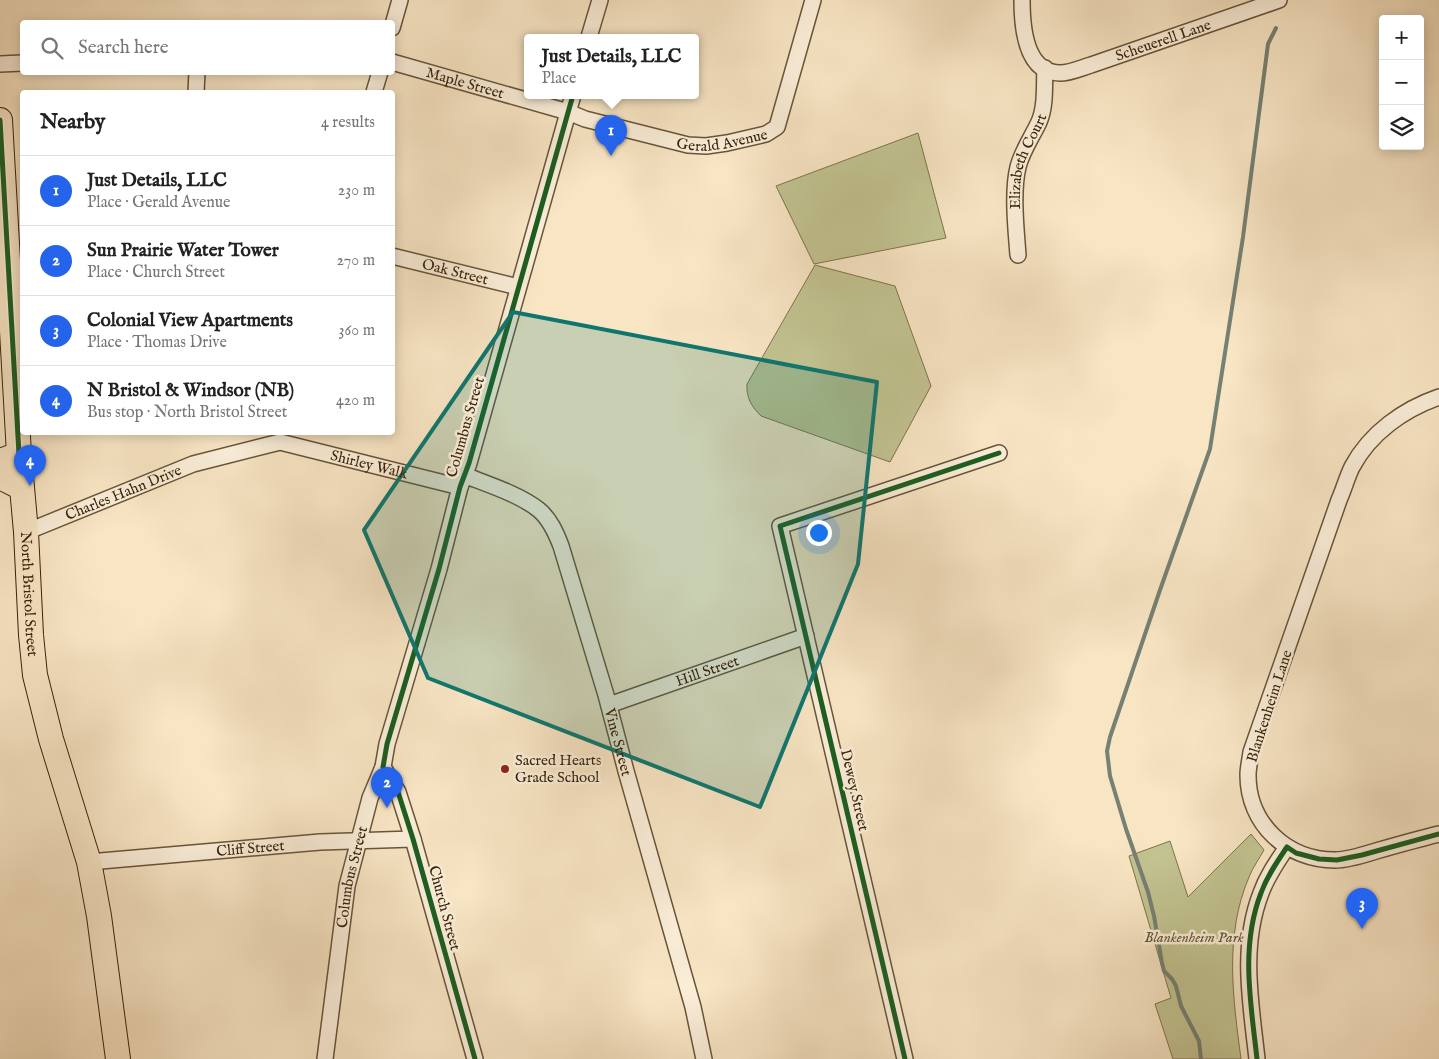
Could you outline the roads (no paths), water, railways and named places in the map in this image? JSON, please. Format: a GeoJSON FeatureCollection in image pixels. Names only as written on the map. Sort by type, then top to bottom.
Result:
{"type":"FeatureCollection","features":[{"type":"Feature","properties":{"kind":"main road","name":"North Bristol Street"},"geometry":{"type":"LineString","coordinates":[[0,120],[16,265],[10,457],[22,488],[35,676],[51,739],[89,862],[99,916],[118,1059]]}},
{"type":"Feature","properties":{"kind":"main road"},"geometry":{"type":"LineString","coordinates":[[0,477],[22,488]]}},
{"type":"Feature","properties":{"kind":"street"},"geometry":{"type":"LineString","coordinates":[[394,20],[400,0]]}},
{"type":"Feature","properties":{"kind":"street"},"geometry":{"type":"LineString","coordinates":[[590,34],[600,0]]}},
{"type":"Feature","properties":{"kind":"street","name":"Gerald Avenue"},"geometry":{"type":"LineString","coordinates":[[568,112],[586,120],[688,145],[713,145],[766,134],[777,127],[813,0]]}},
{"type":"Feature","properties":{"kind":"street"},"geometry":{"type":"LineString","coordinates":[[1022,0],[1024,29],[1030,51],[1040,66],[1046,68]]}},
{"type":"Feature","properties":{"kind":"street","name":"Scheuerell Lane"},"geometry":{"type":"LineString","coordinates":[[1046,68],[1059,73],[1069,71],[1279,0]]}},
{"type":"Feature","properties":{"kind":"street"},"geometry":{"type":"LineString","coordinates":[[0,64],[20,63]]}},
{"type":"Feature","properties":{"kind":"street","name":"Maple Street"},"geometry":{"type":"LineString","coordinates":[[395,63],[568,112]]}},
{"type":"Feature","properties":{"kind":"street","name":"Elizabeth Court"},"geometry":{"type":"LineString","coordinates":[[1018,255],[1016,175],[1018,164],[1042,111],[1046,68]]}},
{"type":"Feature","properties":{"kind":"street"},"geometry":{"type":"LineString","coordinates":[[196,90],[197,75]]}},
{"type":"Feature","properties":{"kind":"street"},"geometry":{"type":"LineString","coordinates":[[375,90],[379,75]]}},
{"type":"Feature","properties":{"kind":"street","name":"Columbus Street"},"geometry":{"type":"LineString","coordinates":[[325,1059],[347,886],[358,840],[370,798],[383,767],[387,744],[439,569],[462,481],[572,99]]}},
{"type":"Feature","properties":{"kind":"street","name":"Oak Street"},"geometry":{"type":"LineString","coordinates":[[395,257],[518,287]]}},
{"type":"Feature","properties":{"kind":"street","name":"Blankenheim Lane"},"geometry":{"type":"LineString","coordinates":[[1439,397],[1407,411],[1392,422],[1364,448],[1352,467],[1251,752],[1248,776],[1254,806],[1264,825],[1273,836],[1287,847],[1312,857],[1336,860],[1362,855],[1439,834]]}},
{"type":"Feature","properties":{"kind":"street","name":"Shirley Walk"},"geometry":{"type":"LineString","coordinates":[[221,458],[280,442],[462,481]]}},
{"type":"Feature","properties":{"kind":"street","name":"Dewey Street"},"geometry":{"type":"LineString","coordinates":[[905,1059],[780,526],[999,453]]}},
{"type":"Feature","properties":{"kind":"street","name":"Charles Hahn Drive"},"geometry":{"type":"LineString","coordinates":[[26,532],[193,464],[221,458]]}},
{"type":"Feature","properties":{"kind":"street","name":"Vine Street"},"geometry":{"type":"LineString","coordinates":[[462,481],[505,491],[530,504],[539,510],[550,523],[561,546],[609,705],[693,1007],[704,1059]]}},
{"type":"Feature","properties":{"kind":"street","name":"Hill Street"},"geometry":{"type":"LineString","coordinates":[[609,705],[806,636]]}},
{"type":"Feature","properties":{"kind":"street","name":"Church Street"},"geometry":{"type":"LineString","coordinates":[[383,767],[398,792],[413,839],[475,1059]]}},
{"type":"Feature","properties":{"kind":"street","name":"Cliff Street"},"geometry":{"type":"LineString","coordinates":[[89,862],[314,842],[413,839]]}},
{"type":"Feature","properties":{"kind":"street"},"geometry":{"type":"LineString","coordinates":[[1257,1059],[1248,983],[1251,930],[1260,893],[1270,872],[1287,847]]}},
{"type":"Feature","properties":{"kind":"waterway"},"geometry":{"type":"LineString","coordinates":[[1201,1059],[1199,1041],[1181,1006],[1176,986],[1164,971],[1148,892],[1110,776],[1107,751],[1110,737],[1160,590],[1210,449],[1243,237],[1268,44],[1276,28]]}},
{"type":"Feature","properties":{"kind":"place","name":"Just Details, LLC"},"geometry":{"type":"Point","coordinates":[611,156]}},
{"type":"Feature","properties":{"kind":"place","name":"N Bristol & Windsor (NB)"},"geometry":{"type":"Point","coordinates":[30,486]}},
{"type":"Feature","properties":{"kind":"place","name":"Sacred Hearts Grade School"},"geometry":{"type":"Point","coordinates":[505,769]}},
{"type":"Feature","properties":{"kind":"place","name":"Sun Prairie Water Tower"},"geometry":{"type":"Point","coordinates":[387,808]}},
{"type":"Feature","properties":{"kind":"place","name":"Colonial View Apartments"},"geometry":{"type":"Point","coordinates":[1362,929]}},
{"type":"Feature","properties":{"kind":"park label","name":"Blankenheim Park"},"geometry":{"type":"Point","coordinates":[1194,937]}}]}
